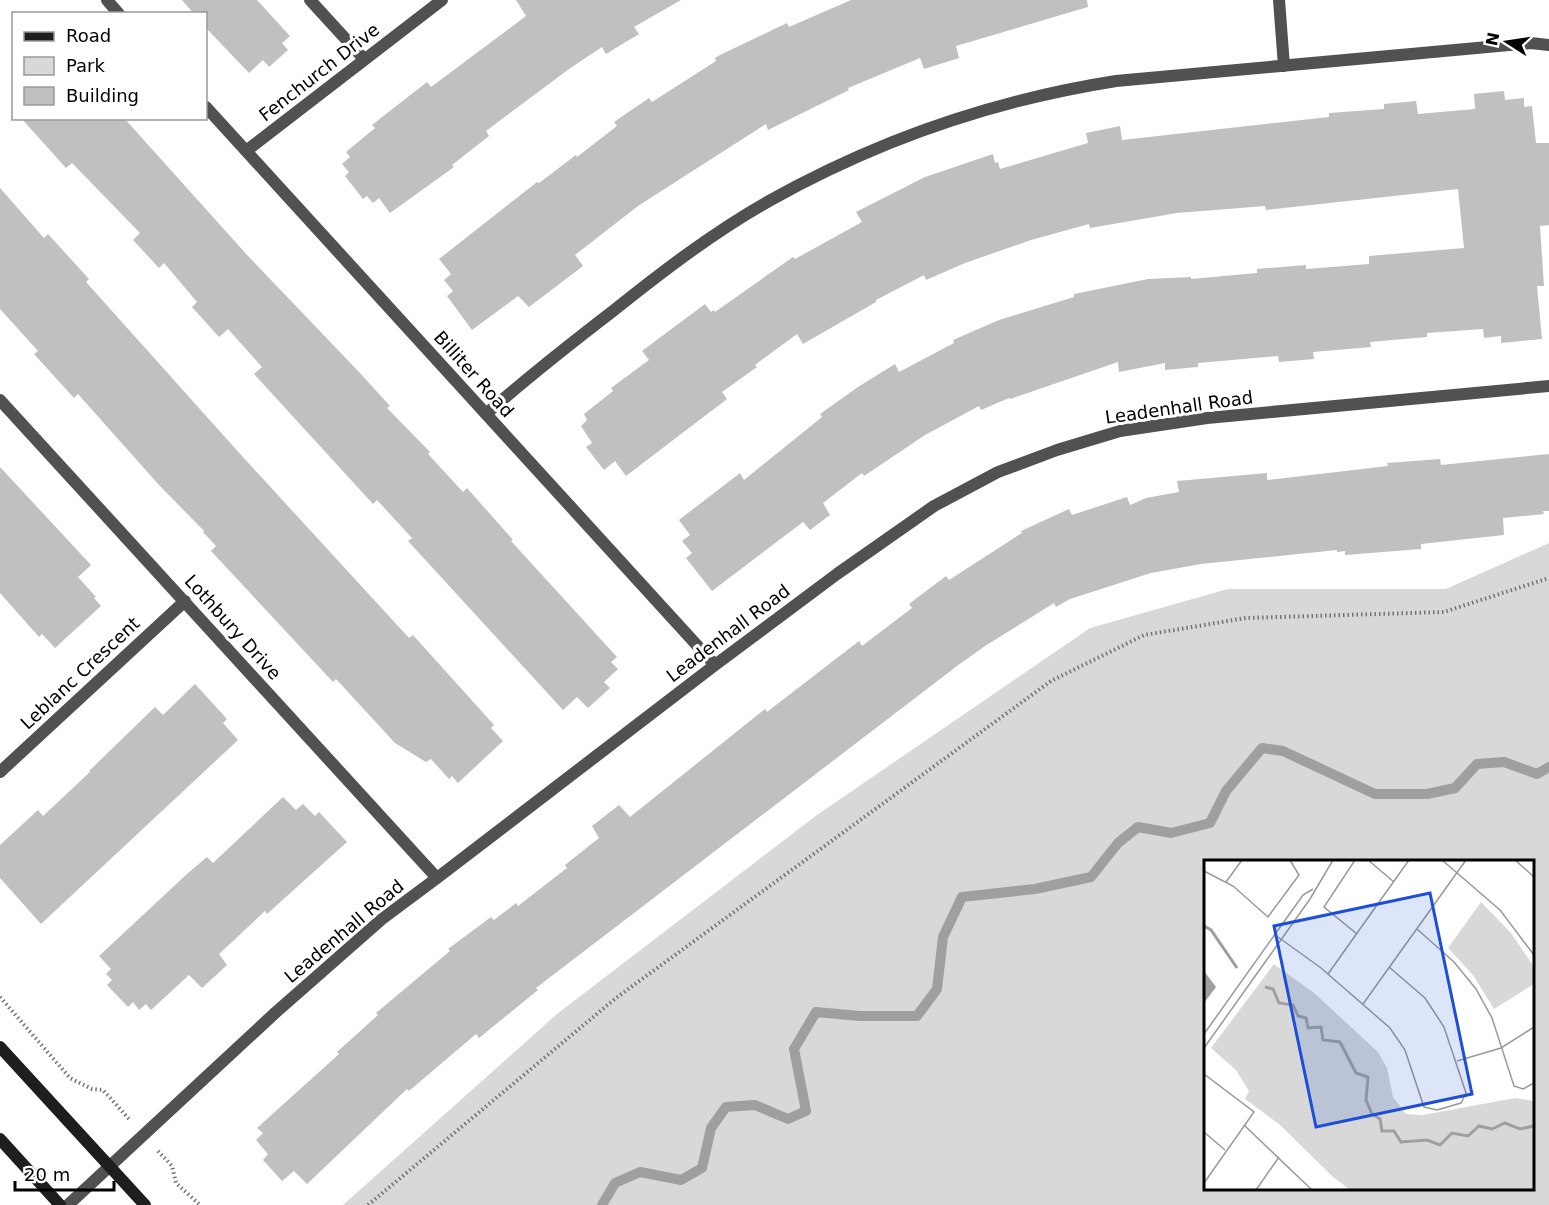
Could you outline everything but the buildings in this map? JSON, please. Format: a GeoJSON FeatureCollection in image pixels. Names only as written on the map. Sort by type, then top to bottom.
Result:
{"type":"FeatureCollection","features":[{"type":"Feature","properties":{"kind":"main road"},"geometry":{"type":"LineString","coordinates":[[0,1047],[145,1205]]}},
{"type":"Feature","properties":{"kind":"main road"},"geometry":{"type":"LineString","coordinates":[[0,1139],[60,1205]]}},
{"type":"Feature","properties":{"kind":"street"},"geometry":{"type":"LineString","coordinates":[[107,0],[117,12]]}},
{"type":"Feature","properties":{"kind":"street"},"geometry":{"type":"LineString","coordinates":[[310,0],[364,59]]}},
{"type":"Feature","properties":{"kind":"street","name":"Fenchurch Drive"},"geometry":{"type":"LineString","coordinates":[[246,151],[442,0]]}},
{"type":"Feature","properties":{"kind":"street"},"geometry":{"type":"LineString","coordinates":[[1279,0],[1284,66]]}},
{"type":"Feature","properties":{"kind":"street"},"geometry":{"type":"LineString","coordinates":[[486,414],[525,380],[656,277],[715,234],[769,201],[855,158],[930,128],[1013,102],[1073,88],[1137,78],[1531,43],[1549,45]]}},
{"type":"Feature","properties":{"kind":"street","name":"Billiter Road"},"geometry":{"type":"LineString","coordinates":[[207,108],[715,664]]}},
{"type":"Feature","properties":{"kind":"street","name":"Leadenhall Road"},"geometry":{"type":"LineString","coordinates":[[68,1205],[275,1013],[382,919],[715,664],[934,506],[998,472],[1120,431],[1207,418],[1549,387]]}},
{"type":"Feature","properties":{"kind":"street","name":"Lothbury Drive"},"geometry":{"type":"LineString","coordinates":[[0,400],[437,878]]}},
{"type":"Feature","properties":{"kind":"street","name":"Leblanc Crescent"},"geometry":{"type":"LineString","coordinates":[[0,772],[185,601]]}},
{"type":"Feature","properties":{"kind":"path"},"geometry":{"type":"LineString","coordinates":[[368,1205],[616,998],[1051,681],[1144,635],[1246,618],[1444,612],[1549,578]]}},
{"type":"Feature","properties":{"kind":"path"},"geometry":{"type":"LineString","coordinates":[[0,997],[70,1078],[92,1089],[103,1090]]}},
{"type":"Feature","properties":{"kind":"path"},"geometry":{"type":"LineString","coordinates":[[172,1167],[176,1183],[200,1205]]}},
{"type":"Feature","properties":{"kind":"green space"},"geometry":{"type":"Polygon","coordinates":[[[1549,543],[1549,1205],[343,1205],[557,1014],[817,815],[1090,628],[1228,589],[1446,589],[1549,543]]]}},
{"type":"Feature","properties":{"kind":"waterway"},"geometry":{"type":"LineString","coordinates":[[602,1205],[615,1183],[640,1172],[681,1180],[702,1168],[711,1128],[726,1107],[755,1105],[788,1119],[806,1111],[794,1049],[816,1012],[860,1016],[917,1016],[937,989],[943,937],[962,897],[1035,889],[1091,877],[1118,843],[1138,827],[1171,833],[1210,823],[1226,791],[1262,748],[1283,751],[1375,794],[1427,794],[1455,788],[1477,764],[1504,762],[1537,774],[1549,767]]}}]}
